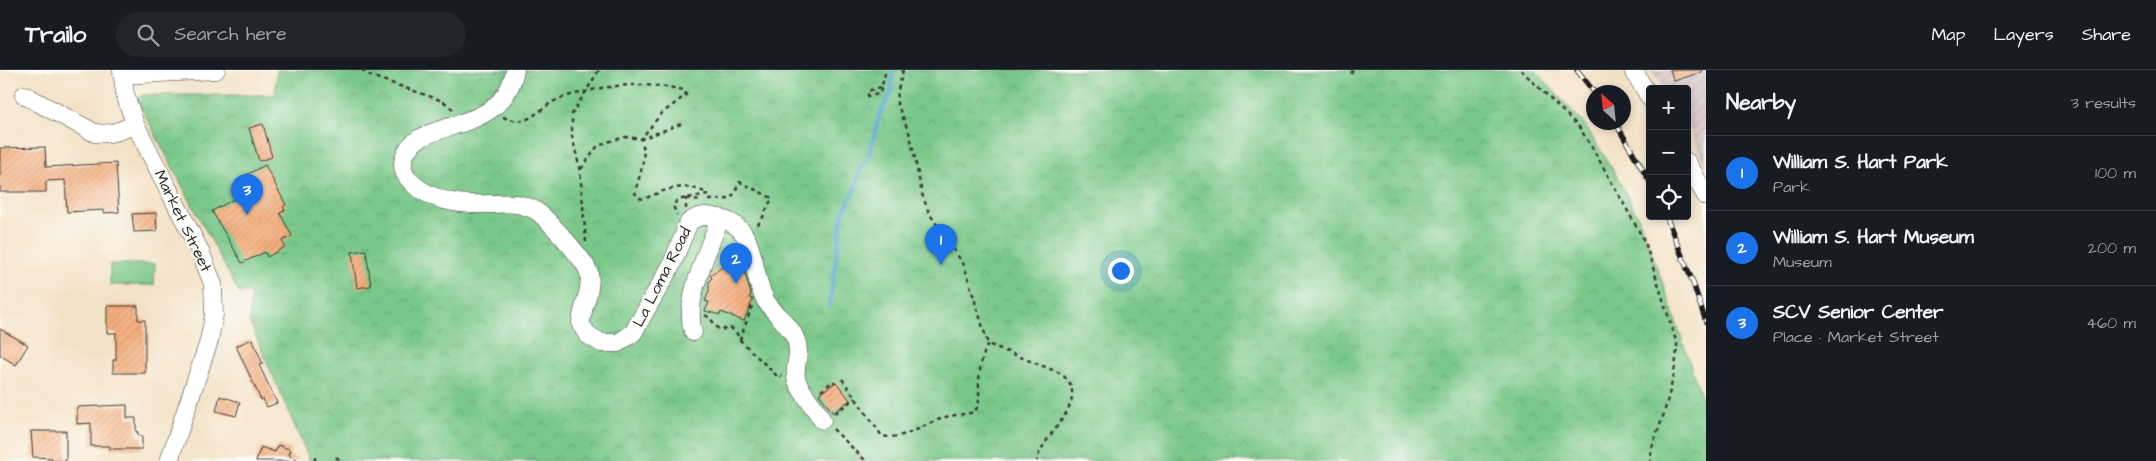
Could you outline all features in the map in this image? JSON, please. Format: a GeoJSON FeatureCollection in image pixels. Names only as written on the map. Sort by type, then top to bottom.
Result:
{"type":"FeatureCollection","features":[{"type":"Feature","properties":{"kind":"street"},"geometry":{"type":"LineString","coordinates":[[122,73],[216,70]]}},
{"type":"Feature","properties":{"kind":"street","name":"La Loma Road"},"geometry":{"type":"LineString","coordinates":[[515,70],[512,82],[497,104],[473,120],[424,135],[412,144],[403,162],[404,172],[409,182],[425,193],[448,202],[464,204],[508,203],[535,210],[580,256],[587,266],[590,274],[589,291],[581,318],[583,329],[601,343],[618,342],[633,333],[672,264],[689,222],[704,215],[720,218]]}},
{"type":"Feature","properties":{"kind":"street"},"geometry":{"type":"LineString","coordinates":[[1633,70],[1646,91]]}},
{"type":"Feature","properties":{"kind":"street","name":"Market Street"},"geometry":{"type":"LineString","coordinates":[[122,73],[127,101],[135,124],[200,251],[207,266],[214,290],[214,315],[209,342],[169,461]]}},
{"type":"Feature","properties":{"kind":"street"},"geometry":{"type":"LineString","coordinates":[[24,95],[95,134],[106,135],[135,124]]}},
{"type":"Feature","properties":{"kind":"street"},"geometry":{"type":"LineString","coordinates":[[1691,169],[1706,196]]}},
{"type":"Feature","properties":{"kind":"street"},"geometry":{"type":"LineString","coordinates":[[693,332],[690,316],[694,289],[720,218],[736,225],[744,232],[766,300],[788,325],[796,340],[799,358],[796,372],[798,383],[829,416]]}},
{"type":"Feature","properties":{"kind":"path"},"geometry":{"type":"LineString","coordinates":[[362,70],[368,75],[443,101],[458,114],[463,123]]}},
{"type":"Feature","properties":{"kind":"path"},"geometry":{"type":"LineString","coordinates":[[580,256],[586,249],[580,170],[572,136],[572,114],[599,70]]}},
{"type":"Feature","properties":{"kind":"path"},"geometry":{"type":"LineString","coordinates":[[881,88],[868,91],[868,96],[878,95],[881,88],[886,70]]}},
{"type":"Feature","properties":{"kind":"path"},"geometry":{"type":"LineString","coordinates":[[842,379],[882,436],[890,438],[944,417],[974,412],[979,403],[978,382],[983,353],[988,344],[964,265],[930,213],[922,194],[910,135],[897,103],[903,70]]}},
{"type":"Feature","properties":{"kind":"path"},"geometry":{"type":"LineString","coordinates":[[1351,74],[1353,70]]}},
{"type":"Feature","properties":{"kind":"path"},"geometry":{"type":"LineString","coordinates":[[1522,70],[1579,127],[1645,242],[1664,307],[1674,332],[1677,350],[1664,414],[1652,446],[1651,461]]}},
{"type":"Feature","properties":{"kind":"path"},"geometry":{"type":"LineString","coordinates":[[500,116],[514,121],[528,120],[553,102],[585,91],[644,84],[668,86],[686,91],[686,95],[657,119],[641,139]]}},
{"type":"Feature","properties":{"kind":"path"},"geometry":{"type":"LineString","coordinates":[[580,170],[597,147],[607,142],[626,138],[641,139],[681,124]]}},
{"type":"Feature","properties":{"kind":"path"},"geometry":{"type":"LineString","coordinates":[[641,139],[644,153],[642,171],[636,193],[639,198],[644,199],[675,188],[689,186],[708,194],[677,200],[673,206],[674,210],[679,217],[682,217]]}},
{"type":"Feature","properties":{"kind":"path"},"geometry":{"type":"LineString","coordinates":[[728,200],[731,199],[740,182],[772,198],[762,219],[758,223]]}},
{"type":"Feature","properties":{"kind":"path"},"geometry":{"type":"LineString","coordinates":[[740,340],[755,299]]}},
{"type":"Feature","properties":{"kind":"path"},"geometry":{"type":"LineString","coordinates":[[704,315],[710,318],[719,330],[730,328],[735,330],[740,340],[778,377],[796,372]]}},
{"type":"Feature","properties":{"kind":"path"},"geometry":{"type":"LineString","coordinates":[[988,344],[1060,374],[1068,380],[1072,388],[1069,407],[1037,461]]}},
{"type":"Feature","properties":{"kind":"path"},"geometry":{"type":"LineString","coordinates":[[824,389],[834,381],[835,383]]}},
{"type":"Feature","properties":{"kind":"path"},"geometry":{"type":"LineString","coordinates":[[855,398],[829,416],[845,439],[866,461]]}},
{"type":"Feature","properties":{"kind":"path"},"geometry":{"type":"LineString","coordinates":[[336,457],[341,461]]}},
{"type":"Feature","properties":{"kind":"shaded area"},"geometry":{"type":"Polygon","coordinates":[[[1651,70],[1706,70],[1706,167],[1691,132],[1691,85],[1661,85],[1651,70]]]}},
{"type":"Feature","properties":{"kind":"green space"},"geometry":{"type":"Polygon","coordinates":[[[277,70],[1535,70],[1584,124],[1616,175],[1639,219],[1706,411],[1706,461],[310,461],[249,321],[251,294],[239,293],[137,100],[142,95],[275,95],[277,70]]]}},
{"type":"Feature","properties":{"kind":"green space"},"geometry":{"type":"Polygon","coordinates":[[[110,264],[155,264],[154,285],[110,285],[110,264]]]}},
{"type":"Feature","properties":{"kind":"building"},"geometry":{"type":"Polygon","coordinates":[[[1670,70],[1702,70],[1702,72],[1674,81],[1670,70]]]}},
{"type":"Feature","properties":{"kind":"building"},"geometry":{"type":"Polygon","coordinates":[[[263,124],[272,157],[259,161],[249,128],[263,124]]]}},
{"type":"Feature","properties":{"kind":"building"},"geometry":{"type":"Polygon","coordinates":[[[45,147],[46,167],[116,163],[119,212],[104,213],[104,210],[67,212],[65,180],[46,181],[46,192],[0,192],[0,148],[45,147]]]}},
{"type":"Feature","properties":{"kind":"building"},"geometry":{"type":"Polygon","coordinates":[[[265,165],[286,205],[283,207],[285,210],[280,213],[292,236],[282,241],[285,247],[267,257],[265,252],[242,263],[212,211],[253,189],[246,175],[265,165]]]}},
{"type":"Feature","properties":{"kind":"building"},"geometry":{"type":"Polygon","coordinates":[[[156,213],[157,231],[134,232],[132,214],[156,213]]]}},
{"type":"Feature","properties":{"kind":"building"},"geometry":{"type":"Polygon","coordinates":[[[366,250],[371,286],[357,288],[352,252],[366,250]]]}},
{"type":"Feature","properties":{"kind":"building"},"geometry":{"type":"Polygon","coordinates":[[[734,258],[744,270],[751,294],[749,298],[753,299],[744,321],[721,312],[720,315],[705,311],[709,302],[705,301],[709,291],[709,281],[712,278],[710,276],[734,258]]]}},
{"type":"Feature","properties":{"kind":"building"},"geometry":{"type":"Polygon","coordinates":[[[107,306],[138,306],[138,320],[145,320],[145,373],[113,373],[113,360],[116,360],[116,333],[107,333],[107,306]]]}},
{"type":"Feature","properties":{"kind":"building"},"geometry":{"type":"Polygon","coordinates":[[[0,329],[28,345],[16,365],[0,355],[0,329]]]}},
{"type":"Feature","properties":{"kind":"building"},"geometry":{"type":"Polygon","coordinates":[[[252,339],[263,364],[259,365],[277,403],[267,407],[263,399],[261,400],[236,346],[252,339]]]}},
{"type":"Feature","properties":{"kind":"building"},"geometry":{"type":"Polygon","coordinates":[[[836,382],[850,400],[833,413],[819,394],[836,382]]]}},
{"type":"Feature","properties":{"kind":"building"},"geometry":{"type":"Polygon","coordinates":[[[220,396],[240,402],[236,416],[216,411],[220,396]]]}},
{"type":"Feature","properties":{"kind":"building"},"geometry":{"type":"Polygon","coordinates":[[[127,405],[127,418],[136,418],[136,432],[138,432],[138,436],[142,436],[142,449],[110,449],[110,446],[91,446],[91,423],[77,424],[77,407],[127,405]]]}},
{"type":"Feature","properties":{"kind":"building"},"geometry":{"type":"Polygon","coordinates":[[[31,431],[66,431],[66,461],[52,461],[52,458],[33,457],[31,431]]]}},
{"type":"Feature","properties":{"kind":"building"},"geometry":{"type":"Polygon","coordinates":[[[278,445],[291,450],[289,454],[297,459],[297,461],[256,461],[261,447],[275,452],[278,445]]]}},
{"type":"Feature","properties":{"kind":"waterway"},"geometry":{"type":"LineString","coordinates":[[829,307],[843,212],[854,192],[861,168],[867,161],[880,113],[892,92],[891,85],[894,70]]}},
{"type":"Feature","properties":{"kind":"railway"},"geometry":{"type":"LineString","coordinates":[[1577,70],[1589,85]]}},
{"type":"Feature","properties":{"kind":"railway"},"geometry":{"type":"LineString","coordinates":[[1620,130],[1646,175]]}},
{"type":"Feature","properties":{"kind":"railway"},"geometry":{"type":"LineString","coordinates":[[1668,220],[1693,283],[1706,322]]}},
{"type":"Feature","properties":{"kind":"place","name":"SCV Senior Center"},"geometry":{"type":"Point","coordinates":[247,215]}},
{"type":"Feature","properties":{"kind":"place","name":"William S. Hart Park"},"geometry":{"type":"Point","coordinates":[941,265]}},
{"type":"Feature","properties":{"kind":"place","name":"William S. Hart Museum"},"geometry":{"type":"Point","coordinates":[736,284]}}]}
